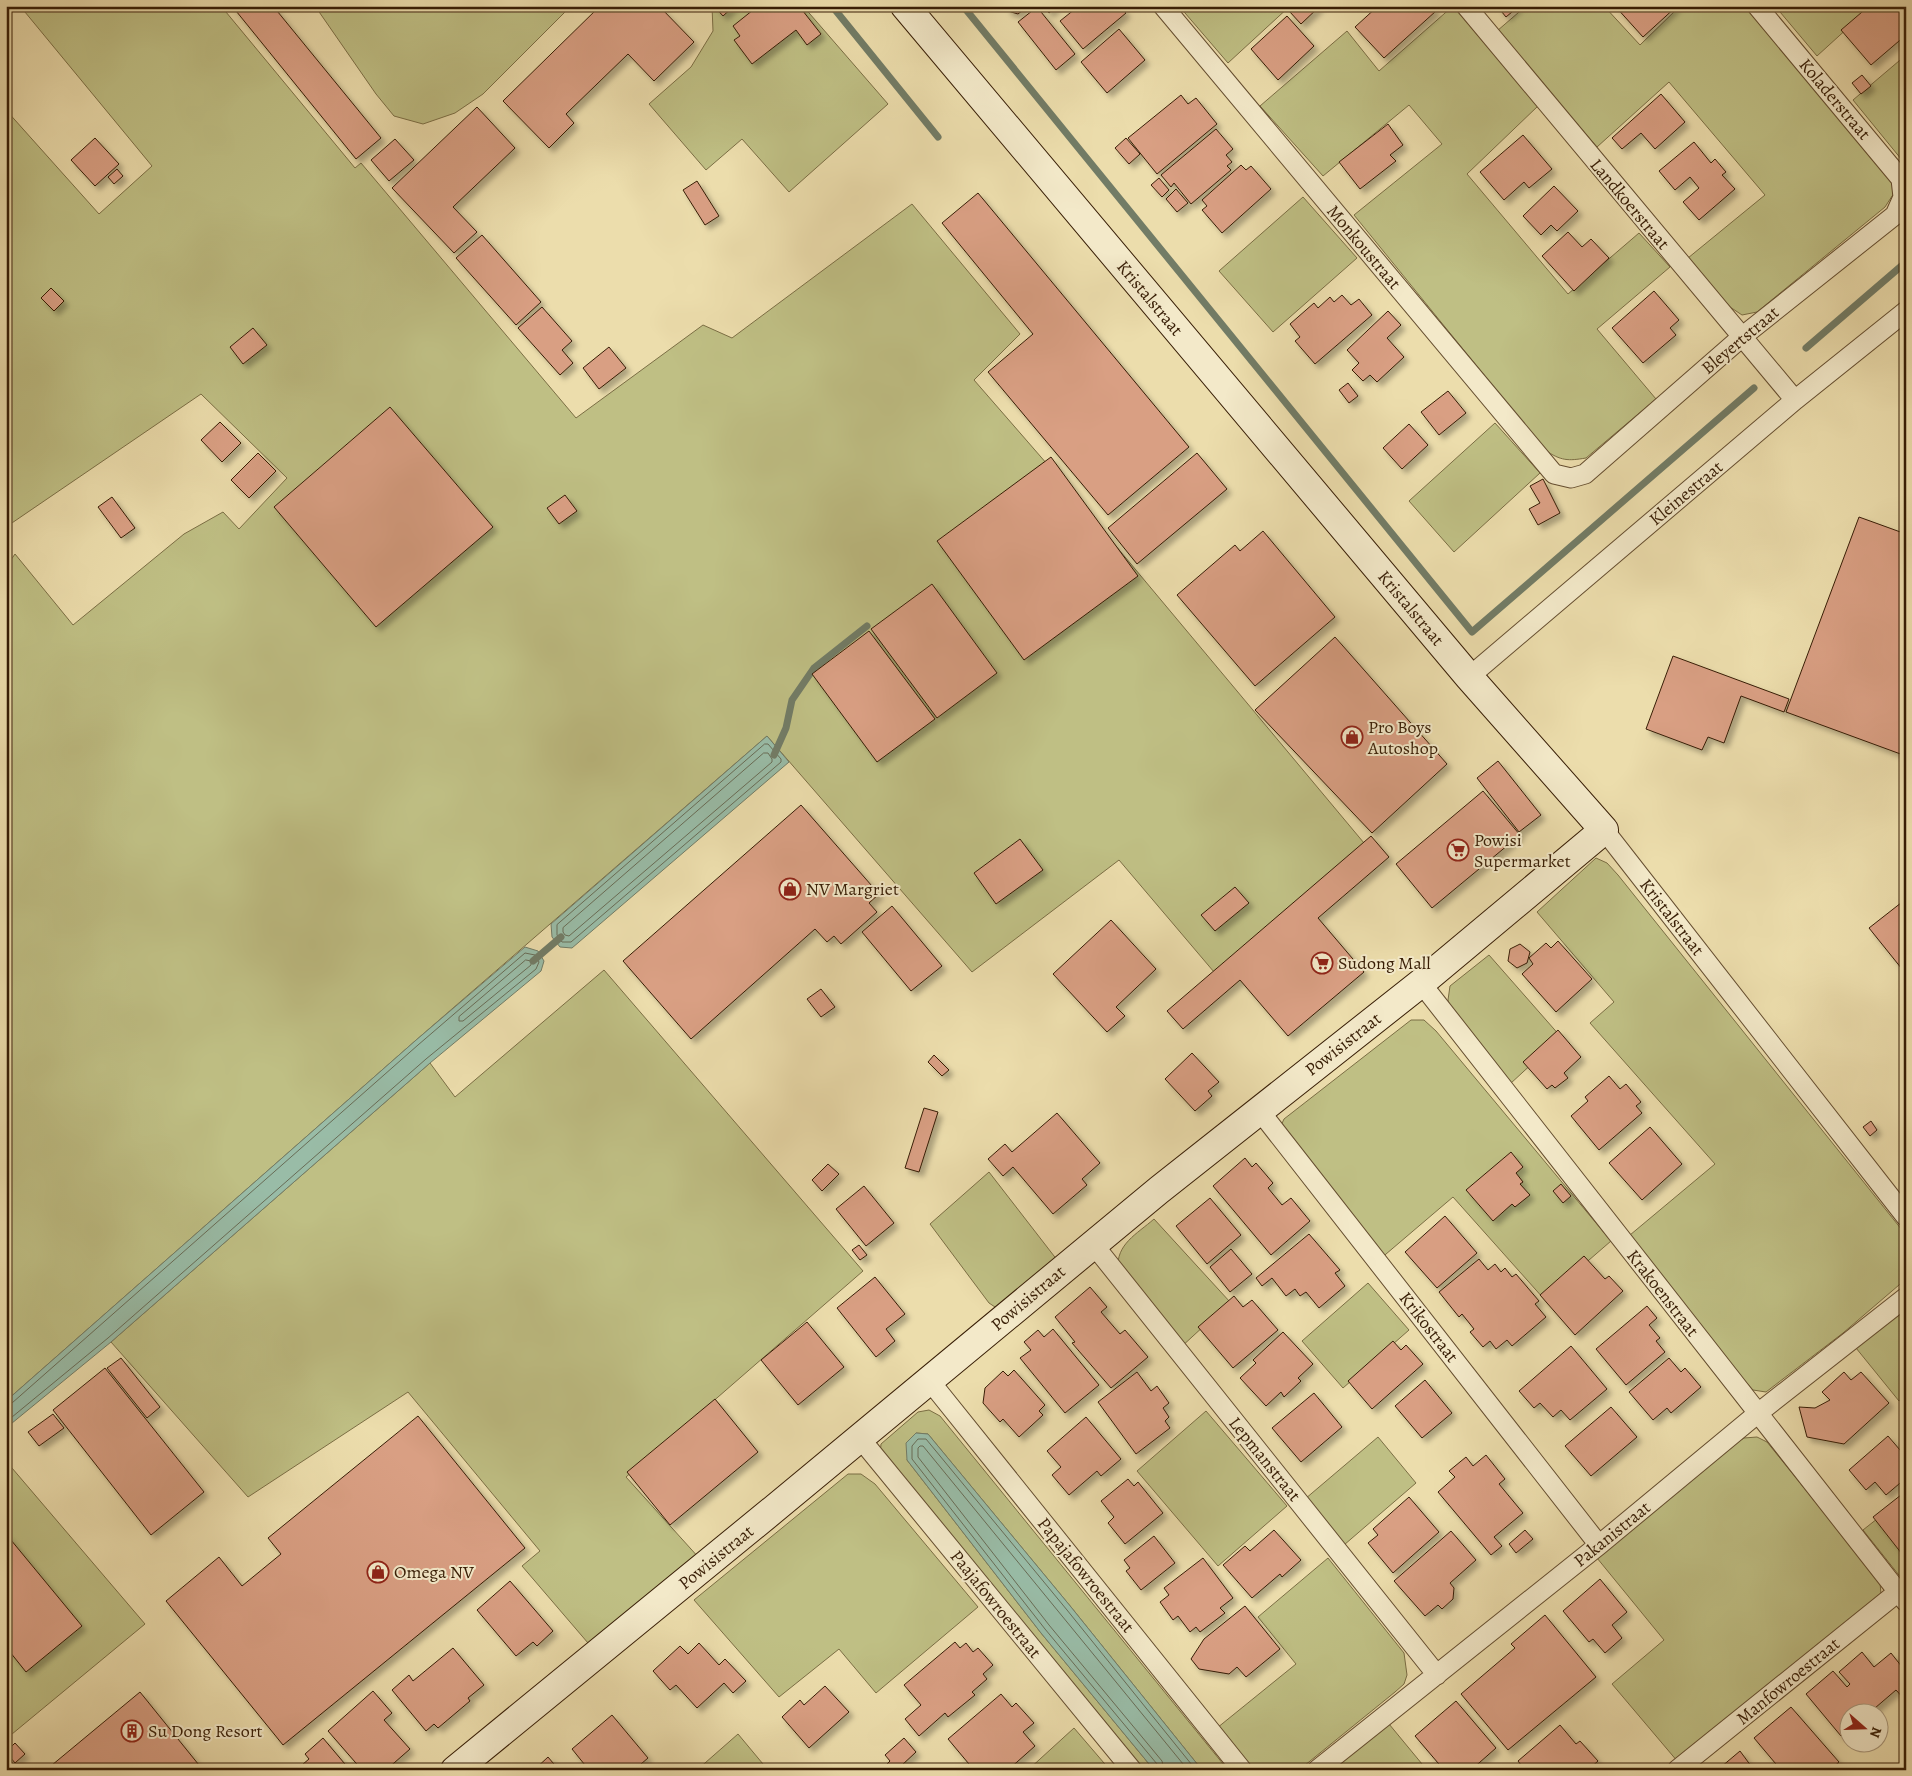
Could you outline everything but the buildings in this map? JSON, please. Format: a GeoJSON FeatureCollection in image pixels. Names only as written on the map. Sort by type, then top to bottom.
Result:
{"type":"FeatureCollection","features":[{"type":"Feature","properties":{"kind":"street","name":"Kristalstraat"},"geometry":{"type":"LineString","coordinates":[[905,6],[1469,678],[1604,830],[1906,1217]]}},
{"type":"Feature","properties":{"kind":"street","name":"Monkoustraat"},"geometry":{"type":"LineString","coordinates":[[1163,6],[1554,474],[1571,478]]}},
{"type":"Feature","properties":{"kind":"street","name":"Landkoerstraat"},"geometry":{"type":"LineString","coordinates":[[1466,6],[1795,400]]}},
{"type":"Feature","properties":{"kind":"street","name":"Koladerstraat"},"geometry":{"type":"LineString","coordinates":[[1757,6],[1901,179],[1903,197]]}},
{"type":"Feature","properties":{"kind":"street","name":"Bleyertstraat"},"geometry":{"type":"LineString","coordinates":[[1571,478],[1585,474],[1743,336],[1895,215],[1903,197]]}},
{"type":"Feature","properties":{"kind":"street","name":"Kleinestraat"},"geometry":{"type":"LineString","coordinates":[[1469,678],[1795,400],[1906,311]]}},
{"type":"Feature","properties":{"kind":"street","name":"Powisistraat"},"geometry":{"type":"LineString","coordinates":[[455,1770],[1094,1244],[1259,1110],[1421,983],[1604,830]]}},
{"type":"Feature","properties":{"kind":"street","name":"Krakoenstraat"},"geometry":{"type":"LineString","coordinates":[[1421,983],[1902,1597]]}},
{"type":"Feature","properties":{"kind":"street","name":"Krikostraat"},"geometry":{"type":"LineString","coordinates":[[1259,1110],[1600,1545]]}},
{"type":"Feature","properties":{"kind":"street","name":"Lepmanstraat"},"geometry":{"type":"LineString","coordinates":[[1094,1244],[1437,1675]]}},
{"type":"Feature","properties":{"kind":"street","name":"Pakanistraat"},"geometry":{"type":"LineString","coordinates":[[1318,1770],[1600,1545],[1757,1414],[1906,1297]]}},
{"type":"Feature","properties":{"kind":"street","name":"Papajafowroestraat"},"geometry":{"type":"LineString","coordinates":[[929,1380],[1242,1770]]}},
{"type":"Feature","properties":{"kind":"street","name":"Paajafowroestraat"},"geometry":{"type":"LineString","coordinates":[[859,1437],[1132,1770]]}},
{"type":"Feature","properties":{"kind":"street","name":"Manfowroestraat"},"geometry":{"type":"LineString","coordinates":[[1678,1770],[1902,1597]]}},
{"type":"Feature","properties":{"kind":"green space"},"geometry":{"type":"Polygon","coordinates":[[[20,6],[221,6],[355,168],[361,163],[576,418],[703,325],[732,338],[912,204],[1020,334],[974,380],[1054,472],[1364,843],[1214,972],[1119,860],[972,972],[767,736],[415,1041],[6,1401],[6,567],[15,554],[73,625],[184,534],[223,512],[239,529],[287,478],[201,394],[6,527],[6,110],[99,214],[152,166],[20,6]]]}},
{"type":"Feature","properties":{"kind":"green space"},"geometry":{"type":"Polygon","coordinates":[[[315,6],[571,6],[483,94],[455,113],[423,124],[394,116],[376,94],[315,6]]]}},
{"type":"Feature","properties":{"kind":"green space"},"geometry":{"type":"Polygon","coordinates":[[[712,6],[803,6],[888,104],[789,192],[742,139],[706,170],[649,104],[691,67],[713,31],[712,6]]]}},
{"type":"Feature","properties":{"kind":"green space"},"geometry":{"type":"Polygon","coordinates":[[[1179,6],[1290,6],[1228,63],[1179,6]]]}},
{"type":"Feature","properties":{"kind":"green space"},"geometry":{"type":"Polygon","coordinates":[[[1453,6],[1538,106],[1467,174],[1568,294],[1639,233],[1670,267],[1597,329],[1656,399],[1586,458],[1565,459],[1545,450],[1354,215],[1442,144],[1409,105],[1323,176],[1260,106],[1347,31],[1379,71],[1453,6]]]}},
{"type":"Feature","properties":{"kind":"green space"},"geometry":{"type":"Polygon","coordinates":[[[1526,6],[1604,6],[1640,45],[1680,6],[1751,6],[1888,164],[1896,190],[1885,207],[1757,312],[1742,315],[1730,307],[1688,258],[1765,195],[1669,82],[1597,147],[1497,31],[1526,6]]]}},
{"type":"Feature","properties":{"kind":"green space"},"geometry":{"type":"Polygon","coordinates":[[[1775,6],[1872,6],[1817,56],[1775,6]]]}},
{"type":"Feature","properties":{"kind":"green space"},"geometry":{"type":"Polygon","coordinates":[[[1906,55],[1906,165],[1853,100],[1906,55]]]}},
{"type":"Feature","properties":{"kind":"green space"},"geometry":{"type":"Polygon","coordinates":[[[1303,197],[1357,258],[1273,332],[1219,271],[1303,197]]]}},
{"type":"Feature","properties":{"kind":"green space"},"geometry":{"type":"Polygon","coordinates":[[[1495,423],[1540,473],[1454,552],[1409,501],[1495,423]]]}},
{"type":"Feature","properties":{"kind":"green space"},"geometry":{"type":"Polygon","coordinates":[[[1596,858],[1607,863],[1618,875],[1906,1235],[1906,1279],[1843,1333],[1766,1392],[1753,1390],[1744,1380],[1630,1235],[1715,1164],[1590,1023],[1614,1002],[1537,912],[1596,858]]]}},
{"type":"Feature","properties":{"kind":"green space"},"geometry":{"type":"Polygon","coordinates":[[[1489,955],[1561,1037],[1510,1084],[1452,1015],[1448,1000],[1450,986],[1489,955]]]}},
{"type":"Feature","properties":{"kind":"green space"},"geometry":{"type":"Polygon","coordinates":[[[604,970],[863,1271],[626,1477],[700,1559],[594,1650],[522,1566],[540,1551],[408,1392],[248,1497],[111,1342],[430,1063],[455,1097],[604,970]]]}},
{"type":"Feature","properties":{"kind":"green space"},"geometry":{"type":"Polygon","coordinates":[[[1411,1020],[1424,1020],[1436,1031],[1611,1241],[1544,1299],[1453,1197],[1379,1260],[1279,1130],[1284,1119],[1411,1020]]]}},
{"type":"Feature","properties":{"kind":"green space"},"geometry":{"type":"Polygon","coordinates":[[[989,1172],[1061,1265],[998,1309],[989,1303],[930,1224],[989,1172]]]}},
{"type":"Feature","properties":{"kind":"green space"},"geometry":{"type":"Polygon","coordinates":[[[1154,1219],[1230,1302],[1180,1348],[1118,1269],[1118,1260],[1124,1246],[1154,1219]]]}},
{"type":"Feature","properties":{"kind":"green space"},"geometry":{"type":"Polygon","coordinates":[[[1368,1283],[1409,1330],[1343,1388],[1302,1341],[1368,1283]]]}},
{"type":"Feature","properties":{"kind":"green space"},"geometry":{"type":"Polygon","coordinates":[[[1906,1307],[1906,1396],[1899,1401],[1856,1348],[1906,1307]]]}},
{"type":"Feature","properties":{"kind":"green space"},"geometry":{"type":"Polygon","coordinates":[[[929,1410],[940,1416],[1228,1770],[1202,1770],[928,1434],[916,1433],[907,1460],[1041,1633],[1154,1770],[1139,1770],[880,1455],[881,1444],[918,1412],[929,1410]]]}},
{"type":"Feature","properties":{"kind":"green space"},"geometry":{"type":"Polygon","coordinates":[[[1206,1411],[1287,1506],[1218,1566],[1137,1471],[1206,1411]]]}},
{"type":"Feature","properties":{"kind":"green space"},"geometry":{"type":"Polygon","coordinates":[[[1378,1437],[1416,1483],[1344,1545],[1305,1499],[1378,1437]]]}},
{"type":"Feature","properties":{"kind":"green space"},"geometry":{"type":"Polygon","coordinates":[[[1757,1437],[1767,1442],[1880,1582],[1881,1595],[1678,1762],[1612,1684],[1664,1640],[1597,1558],[1734,1444],[1744,1438],[1757,1437]]]}},
{"type":"Feature","properties":{"kind":"green space"},"geometry":{"type":"Polygon","coordinates":[[[6,1461],[145,1624],[6,1739],[6,1461]]]}},
{"type":"Feature","properties":{"kind":"green space"},"geometry":{"type":"Polygon","coordinates":[[[848,1474],[861,1474],[875,1484],[978,1607],[876,1693],[839,1649],[779,1697],[694,1600],[848,1474]]]}},
{"type":"Feature","properties":{"kind":"green space"},"geometry":{"type":"Polygon","coordinates":[[[1906,1496],[1906,1584],[1863,1530],[1906,1496]]]}},
{"type":"Feature","properties":{"kind":"green space"},"geometry":{"type":"Polygon","coordinates":[[[1328,1558],[1404,1653],[1407,1675],[1404,1684],[1299,1770],[1251,1770],[1217,1728],[1296,1664],[1258,1617],[1328,1558]]]}},
{"type":"Feature","properties":{"kind":"green space"},"geometry":{"type":"Polygon","coordinates":[[[1389,1724],[1427,1770],[1331,1770],[1389,1724]]]}},
{"type":"Feature","properties":{"kind":"green space"},"geometry":{"type":"Polygon","coordinates":[[[1074,1728],[1110,1770],[1028,1770],[1074,1728]]]}},
{"type":"Feature","properties":{"kind":"green space"},"geometry":{"type":"Polygon","coordinates":[[[738,1734],[768,1770],[697,1770],[738,1734]]]}},
{"type":"Feature","properties":{"kind":"water"},"geometry":{"type":"Polygon","coordinates":[[[767,736],[789,762],[572,948],[560,947],[552,937],[551,924],[767,736]]]}},
{"type":"Feature","properties":{"kind":"water"},"geometry":{"type":"Polygon","coordinates":[[[525,947],[538,951],[544,961],[541,971],[430,1063],[111,1342],[6,1428],[6,1401],[415,1041],[525,947]]]}},
{"type":"Feature","properties":{"kind":"water"},"geometry":{"type":"Polygon","coordinates":[[[916,1433],[928,1434],[1202,1770],[1154,1770],[1041,1633],[907,1460],[906,1443],[916,1433]]]}},
{"type":"Feature","properties":{"kind":"waterway"},"geometry":{"type":"LineString","coordinates":[[832,6],[938,137]]}},
{"type":"Feature","properties":{"kind":"waterway"},"geometry":{"type":"LineString","coordinates":[[963,6],[1472,632],[1754,388]]}},
{"type":"Feature","properties":{"kind":"waterway"},"geometry":{"type":"LineString","coordinates":[[1806,348],[1906,262]]}},
{"type":"Feature","properties":{"kind":"waterway"},"geometry":{"type":"LineString","coordinates":[[774,755],[786,728],[792,700],[814,668],[867,626]]}},
{"type":"Feature","properties":{"kind":"waterway"},"geometry":{"type":"LineString","coordinates":[[533,961],[561,937]]}},
{"type":"Feature","properties":{"kind":"place","name":"Pro Boys Autoshop"},"geometry":{"type":"Point","coordinates":[1352,737]}},
{"type":"Feature","properties":{"kind":"place","name":"Powisi Supermarket"},"geometry":{"type":"Point","coordinates":[1458,850]}},
{"type":"Feature","properties":{"kind":"place","name":"NV Margriet"},"geometry":{"type":"Point","coordinates":[790,889]}},
{"type":"Feature","properties":{"kind":"place","name":"Sudong Mall"},"geometry":{"type":"Point","coordinates":[1322,963]}},
{"type":"Feature","properties":{"kind":"place","name":"Omega NV"},"geometry":{"type":"Point","coordinates":[378,1572]}},
{"type":"Feature","properties":{"kind":"place","name":"Su Dong Resort"},"geometry":{"type":"Point","coordinates":[132,1731]}}]}
